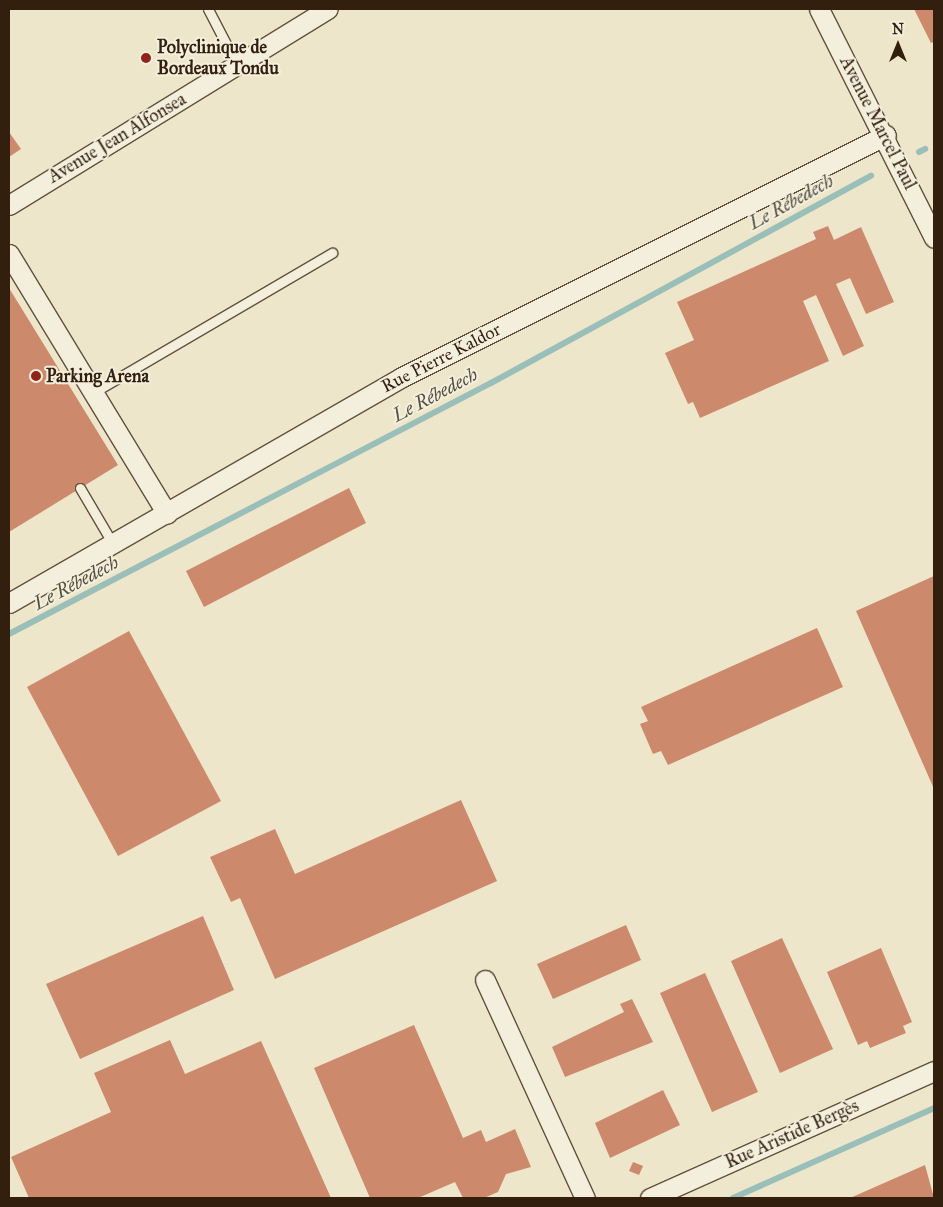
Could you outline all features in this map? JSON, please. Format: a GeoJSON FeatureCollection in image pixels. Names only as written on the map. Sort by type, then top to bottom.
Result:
{"type":"FeatureCollection","features":[{"type":"Feature","properties":{"kind":"street","name":"Avenue Jean Alfonsea"},"geometry":{"type":"LineString","coordinates":[[9,205],[328,9]]}},
{"type":"Feature","properties":{"kind":"street","name":"Avenue Marcel Paul"},"geometry":{"type":"LineString","coordinates":[[819,9],[886,135],[934,238]]}},
{"type":"Feature","properties":{"kind":"street","name":"Rue Pierre Kaldor"},"geometry":{"type":"LineString","coordinates":[[9,603],[167,514],[402,377],[886,135]]}},
{"type":"Feature","properties":{"kind":"street"},"geometry":{"type":"LineString","coordinates":[[9,254],[167,514]]}},
{"type":"Feature","properties":{"kind":"street"},"geometry":{"type":"LineString","coordinates":[[484,980],[585,1198]]}},
{"type":"Feature","properties":{"kind":"street","name":"Rue Aristide Bergès"},"geometry":{"type":"LineString","coordinates":[[650,1198],[934,1071]]}},
{"type":"Feature","properties":{"kind":"lane"},"geometry":{"type":"LineString","coordinates":[[208,9],[237,65]]}},
{"type":"Feature","properties":{"kind":"lane"},"geometry":{"type":"LineString","coordinates":[[94,392],[332,253]]}},
{"type":"Feature","properties":{"kind":"lane"},"geometry":{"type":"LineString","coordinates":[[80,488],[113,545]]}},
{"type":"Feature","properties":{"kind":"building"},"geometry":{"type":"Polygon","coordinates":[[[914,9],[934,9],[934,42],[931,43],[914,9]]]}},
{"type":"Feature","properties":{"kind":"building"},"geometry":{"type":"Polygon","coordinates":[[[9,132],[21,149],[9,157],[9,132]]]}},
{"type":"Feature","properties":{"kind":"building"},"geometry":{"type":"Polygon","coordinates":[[[828,226],[834,240],[861,227],[894,302],[866,314],[850,278],[836,284],[864,346],[843,356],[816,295],[803,301],[829,361],[700,418],[693,402],[688,404],[665,353],[694,340],[677,302],[816,239],[813,232],[828,226]]]}},
{"type":"Feature","properties":{"kind":"building","name":"Parking Arena"},"geometry":{"type":"Polygon","coordinates":[[[9,288],[118,465],[9,532],[9,288]]]}},
{"type":"Feature","properties":{"kind":"building"},"geometry":{"type":"Polygon","coordinates":[[[349,488],[366,523],[204,607],[186,571],[349,488]]]}},
{"type":"Feature","properties":{"kind":"building"},"geometry":{"type":"Polygon","coordinates":[[[934,576],[934,789],[856,611],[934,576]]]}},
{"type":"Feature","properties":{"kind":"building"},"geometry":{"type":"Polygon","coordinates":[[[817,628],[843,687],[668,765],[661,751],[653,754],[640,724],[648,721],[641,707],[817,628]]]}},
{"type":"Feature","properties":{"kind":"building"},"geometry":{"type":"Polygon","coordinates":[[[129,631],[221,801],[118,856],[27,687],[129,631]]]}},
{"type":"Feature","properties":{"kind":"building"},"geometry":{"type":"Polygon","coordinates":[[[461,800],[497,881],[275,979],[240,898],[231,902],[210,857],[275,829],[295,874],[461,800]]]}},
{"type":"Feature","properties":{"kind":"building"},"geometry":{"type":"Polygon","coordinates":[[[203,916],[234,990],[80,1059],[46,984],[203,916]]]}},
{"type":"Feature","properties":{"kind":"building"},"geometry":{"type":"Polygon","coordinates":[[[626,925],[641,960],[553,999],[537,964],[626,925]]]}},
{"type":"Feature","properties":{"kind":"building"},"geometry":{"type":"Polygon","coordinates":[[[782,938],[833,1049],[780,1073],[731,961],[782,938]]]}},
{"type":"Feature","properties":{"kind":"building"},"geometry":{"type":"Polygon","coordinates":[[[881,948],[912,1022],[903,1026],[906,1033],[870,1048],[867,1041],[858,1045],[827,972],[881,948]]]}},
{"type":"Feature","properties":{"kind":"building"},"geometry":{"type":"Polygon","coordinates":[[[705,973],[758,1092],[712,1112],[660,993],[705,973]]]}},
{"type":"Feature","properties":{"kind":"building"},"geometry":{"type":"Polygon","coordinates":[[[632,999],[653,1042],[565,1077],[552,1047],[624,1012],[620,1004],[632,999]]]}},
{"type":"Feature","properties":{"kind":"building"},"geometry":{"type":"Polygon","coordinates":[[[414,1025],[463,1138],[481,1130],[486,1142],[515,1129],[531,1167],[506,1174],[498,1192],[484,1198],[463,1198],[455,1182],[418,1198],[370,1198],[314,1068],[414,1025]]]}},
{"type":"Feature","properties":{"kind":"building"},"geometry":{"type":"Polygon","coordinates":[[[170,1040],[185,1074],[261,1041],[331,1198],[29,1198],[11,1157],[111,1112],[94,1073],[170,1040]]]}},
{"type":"Feature","properties":{"kind":"building"},"geometry":{"type":"Polygon","coordinates":[[[663,1090],[680,1125],[610,1158],[595,1123],[663,1090]]]}},
{"type":"Feature","properties":{"kind":"building"},"geometry":{"type":"Polygon","coordinates":[[[633,1162],[643,1166],[639,1175],[629,1171],[633,1162]]]}},
{"type":"Feature","properties":{"kind":"building"},"geometry":{"type":"Polygon","coordinates":[[[925,1165],[934,1198],[850,1198],[925,1165]]]}},
{"type":"Feature","properties":{"kind":"waterway","name":"Le Rébedech"},"geometry":{"type":"LineString","coordinates":[[919,152],[925,149]]}},
{"type":"Feature","properties":{"kind":"waterway","name":"Le Rébedech"},"geometry":{"type":"LineString","coordinates":[[9,634],[491,383],[871,176]]}},
{"type":"Feature","properties":{"kind":"waterway"},"geometry":{"type":"LineString","coordinates":[[733,1198],[934,1108]]}},
{"type":"Feature","properties":{"kind":"place","name":"Polyclinique de Bordeaux Tondu"},"geometry":{"type":"Point","coordinates":[146,58]}},
{"type":"Feature","properties":{"kind":"place","name":"Parking Arena"},"geometry":{"type":"Point","coordinates":[36,376]}}]}
